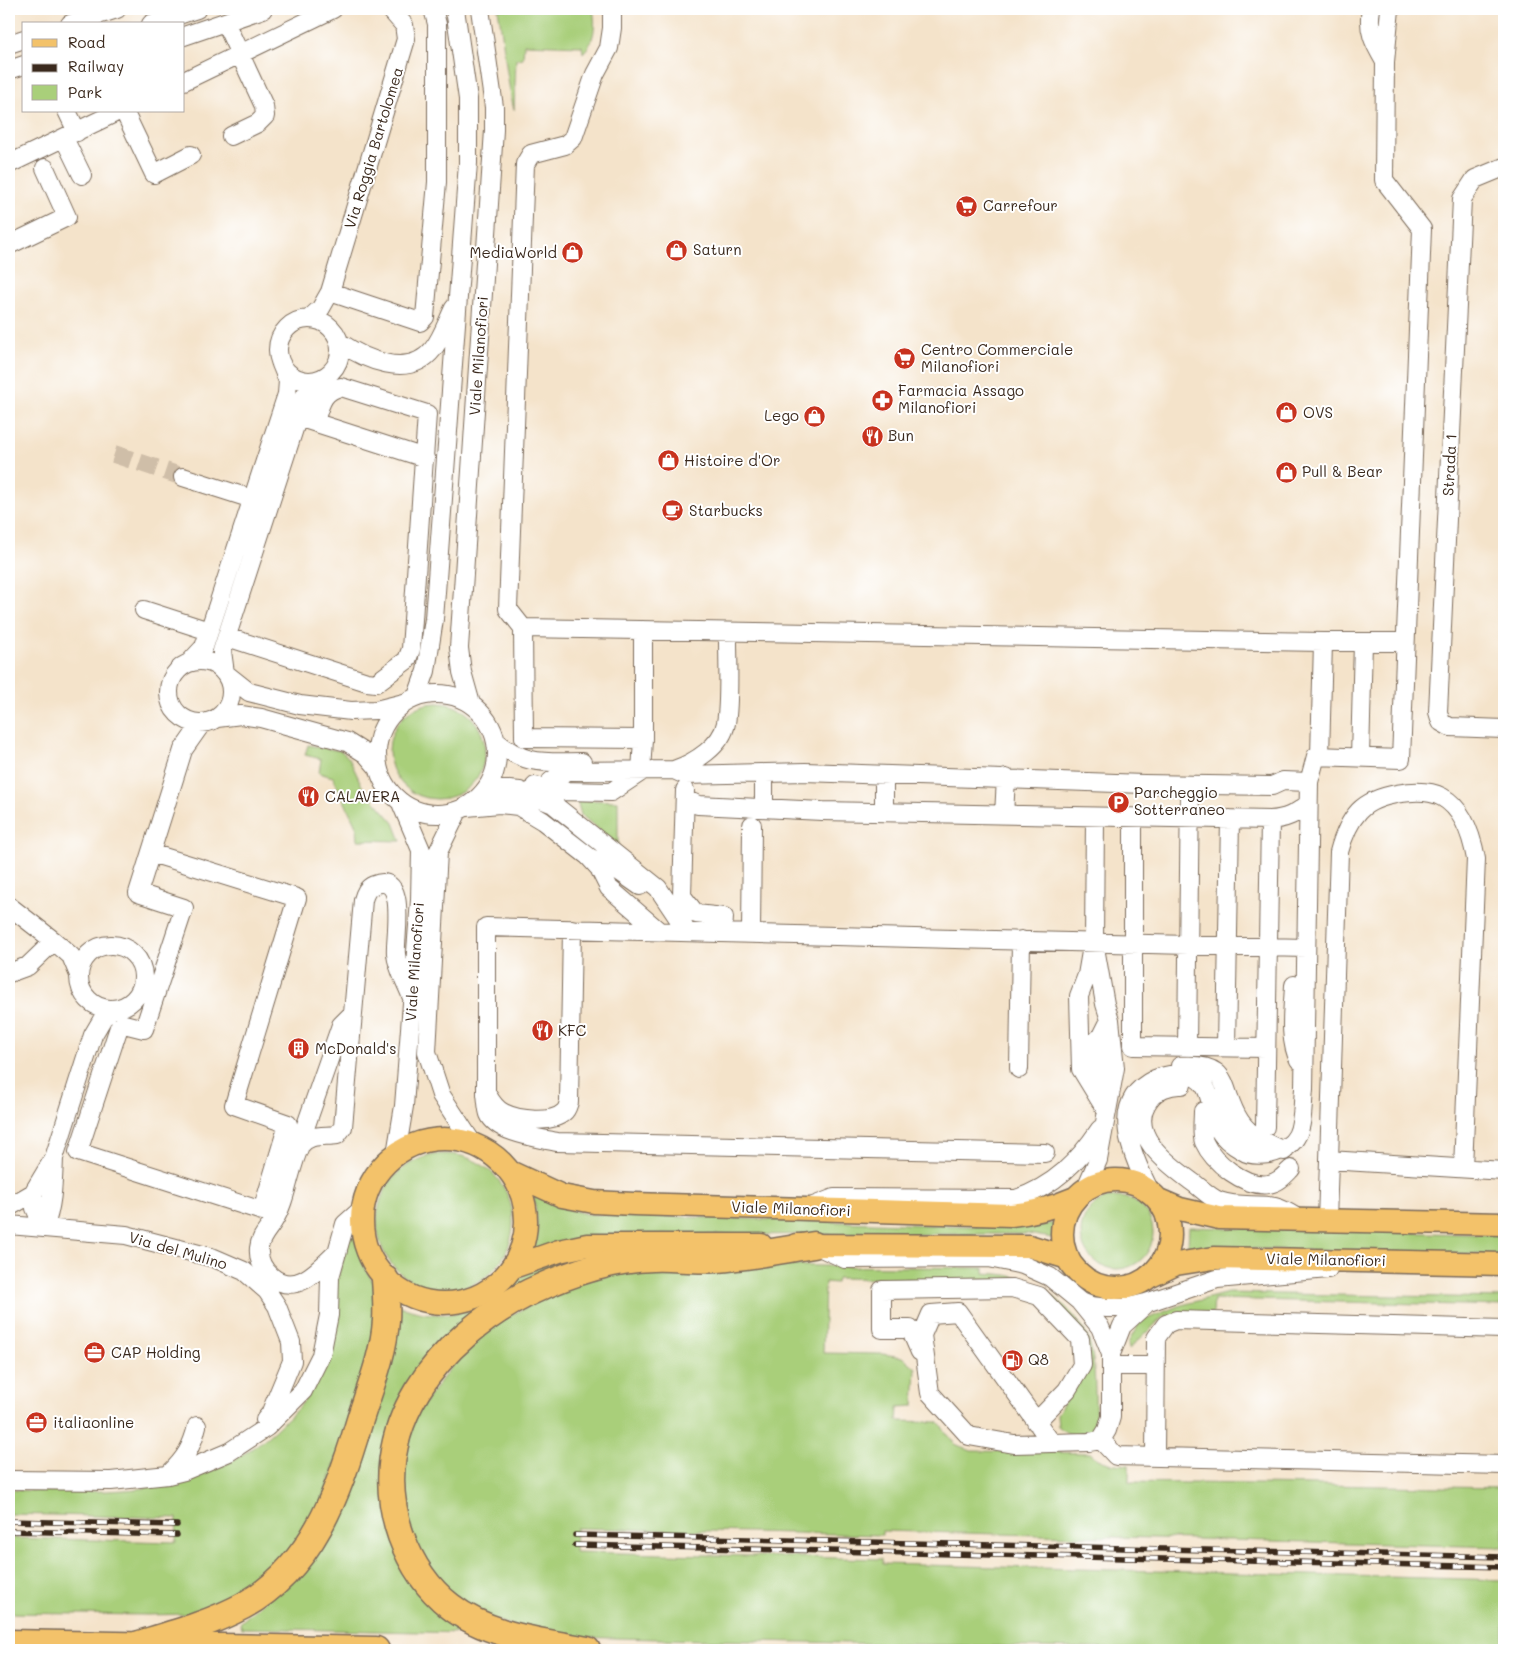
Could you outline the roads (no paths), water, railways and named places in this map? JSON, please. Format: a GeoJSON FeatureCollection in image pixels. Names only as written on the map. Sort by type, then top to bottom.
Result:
{"type":"FeatureCollection","features":[{"type":"Feature","properties":{"kind":"highway"},"geometry":{"type":"LineString","coordinates":[[587,1650],[521,1637],[473,1622],[450,1606],[430,1588],[417,1570],[407,1551],[397,1523],[391,1495],[390,1473],[397,1438],[405,1414],[418,1388],[439,1359],[466,1333],[529,1293],[584,1270],[652,1258],[715,1260],[814,1245]]}},
{"type":"Feature","properties":{"kind":"highway"},"geometry":{"type":"LineString","coordinates":[[136,1645],[203,1624],[244,1606],[266,1590],[301,1556],[328,1513],[351,1452],[382,1347],[386,1321],[385,1279]]}},
{"type":"Feature","properties":{"kind":"highway"},"geometry":{"type":"LineString","coordinates":[[9,1643],[376,1650]]}},
{"type":"Feature","properties":{"kind":"main road","name":"Viale Milanofiori"},"geometry":{"type":"LineString","coordinates":[[434,1140],[455,1140],[473,1144],[499,1160],[510,1172],[525,1204],[526,1220],[523,1244],[512,1267],[496,1286],[476,1298],[456,1303],[438,1304],[420,1300],[406,1294],[385,1279],[372,1260],[366,1248],[363,1235],[363,1208],[374,1179],[396,1154],[414,1145],[434,1140]]}},
{"type":"Feature","properties":{"kind":"main road","name":"Viale Milanofiori"},"geometry":{"type":"LineString","coordinates":[[510,1172],[562,1196],[594,1202],[1011,1215],[1028,1214],[1049,1209],[1080,1194]]}},
{"type":"Feature","properties":{"kind":"main road"},"geometry":{"type":"LineString","coordinates":[[1154,1196],[1167,1215],[1170,1240],[1162,1263],[1151,1276],[1134,1285],[1115,1288],[1096,1284],[1080,1274],[1068,1258],[1062,1238],[1065,1217],[1080,1194],[1100,1182],[1117,1180],[1134,1183],[1180,1209],[1219,1218],[1504,1224]]}},
{"type":"Feature","properties":{"kind":"main road"},"geometry":{"type":"LineString","coordinates":[[512,1267],[559,1251],[587,1245],[1029,1246],[1068,1258]]}},
{"type":"Feature","properties":{"kind":"main road","name":"Viale Milanofiori"},"geometry":{"type":"LineString","coordinates":[[1151,1276],[1176,1264],[1214,1258],[1504,1264]]}},
{"type":"Feature","properties":{"kind":"main road"},"geometry":{"type":"LineString","coordinates":[[1473,1263],[1504,1271]]}},
{"type":"Feature","properties":{"kind":"street"},"geometry":{"type":"LineString","coordinates":[[76,22],[117,9]]}},
{"type":"Feature","properties":{"kind":"street"},"geometry":{"type":"LineString","coordinates":[[157,22],[197,9]]}},
{"type":"Feature","properties":{"kind":"street"},"geometry":{"type":"LineString","coordinates":[[185,36],[263,9]]}},
{"type":"Feature","properties":{"kind":"street"},"geometry":{"type":"LineString","coordinates":[[185,81],[333,9]]}},
{"type":"Feature","properties":{"kind":"street","name":"Via Roggia Bartolomea"},"geometry":{"type":"LineString","coordinates":[[309,319],[321,308],[330,292],[406,39],[404,25],[390,9]]}},
{"type":"Feature","properties":{"kind":"street"},"geometry":{"type":"LineString","coordinates":[[330,292],[420,322],[425,317],[437,182],[437,24],[433,9]]}},
{"type":"Feature","properties":{"kind":"street","name":"Viale Milanofiori"},"geometry":{"type":"LineString","coordinates":[[411,700],[426,672],[434,619],[458,300],[469,125],[468,99],[455,9]]}},
{"type":"Feature","properties":{"kind":"street","name":"Viale Milanofiori"},"geometry":{"type":"LineString","coordinates":[[471,704],[462,672],[459,648],[494,130],[494,106],[480,9]]}},
{"type":"Feature","properties":{"kind":"street"},"geometry":{"type":"LineString","coordinates":[[612,9],[609,48],[595,74],[573,138],[565,145],[531,154],[525,164],[508,609],[523,628],[524,738],[643,739]]}},
{"type":"Feature","properties":{"kind":"street"},"geometry":{"type":"LineString","coordinates":[[1371,9],[1368,23],[1371,38],[1385,62]]}},
{"type":"Feature","properties":{"kind":"street"},"geometry":{"type":"LineString","coordinates":[[1235,1159],[1257,1166],[1275,1165],[1294,1156],[1294,1141],[1304,1072],[1300,953],[1309,782],[1316,756],[1401,759],[1422,229],[1384,180],[1385,62],[1390,9]]}},
{"type":"Feature","properties":{"kind":"street"},"geometry":{"type":"LineString","coordinates":[[225,22],[264,106],[265,116],[258,123],[231,136]]}},
{"type":"Feature","properties":{"kind":"street"},"geometry":{"type":"LineString","coordinates":[[9,44],[22,40]]}},
{"type":"Feature","properties":{"kind":"street"},"geometry":{"type":"LineString","coordinates":[[9,70],[22,66]]}},
{"type":"Feature","properties":{"kind":"street"},"geometry":{"type":"LineString","coordinates":[[66,112],[70,135],[82,175]]}},
{"type":"Feature","properties":{"kind":"street"},"geometry":{"type":"LineString","coordinates":[[9,164],[117,112]]}},
{"type":"Feature","properties":{"kind":"street"},"geometry":{"type":"LineString","coordinates":[[124,112],[154,174],[191,155]]}},
{"type":"Feature","properties":{"kind":"street","name":"Strada 1"},"geometry":{"type":"LineString","coordinates":[[1504,167],[1475,179],[1462,199],[1438,712],[1441,722],[1450,727],[1504,729]]}},
{"type":"Feature","properties":{"kind":"street"},"geometry":{"type":"LineString","coordinates":[[9,245],[67,216],[45,168]]}},
{"type":"Feature","properties":{"kind":"street","name":"Via Roggia Bartolomea"},"geometry":{"type":"LineString","coordinates":[[330,292],[330,310],[337,337]]}},
{"type":"Feature","properties":{"kind":"street"},"geometry":{"type":"LineString","coordinates":[[378,768],[366,754],[347,742],[262,718],[240,715],[193,722],[179,714],[173,707],[169,690],[175,673],[190,662],[204,647],[287,394],[288,381],[281,364],[278,348],[282,333],[298,320],[319,320],[356,353],[382,363],[400,365],[417,361],[433,349],[458,300]]}},
{"type":"Feature","properties":{"kind":"street"},"geometry":{"type":"LineString","coordinates":[[183,750],[209,720],[224,711],[231,692],[225,673],[222,651],[306,419],[310,387],[328,374],[338,359],[337,337]]}},
{"type":"Feature","properties":{"kind":"street"},"geometry":{"type":"LineString","coordinates":[[281,364],[294,377],[302,380],[321,379]]}},
{"type":"Feature","properties":{"kind":"street"},"geometry":{"type":"LineString","coordinates":[[227,637],[367,682],[376,683],[406,660],[410,649],[427,414],[341,386],[331,389],[306,419]]}},
{"type":"Feature","properties":{"kind":"street"},"geometry":{"type":"LineString","coordinates":[[306,419],[425,458]]}},
{"type":"Feature","properties":{"kind":"street"},"geometry":{"type":"LineString","coordinates":[[183,476],[252,500]]}},
{"type":"Feature","properties":{"kind":"street"},"geometry":{"type":"LineString","coordinates":[[144,610],[209,631]]}},
{"type":"Feature","properties":{"kind":"street"},"geometry":{"type":"LineString","coordinates":[[523,628],[1405,642]]}},
{"type":"Feature","properties":{"kind":"street"},"geometry":{"type":"LineString","coordinates":[[641,772],[643,739],[643,630]]}},
{"type":"Feature","properties":{"kind":"street"},"geometry":{"type":"LineString","coordinates":[[679,773],[707,752],[726,724],[728,638]]}},
{"type":"Feature","properties":{"kind":"street"},"geometry":{"type":"LineString","coordinates":[[1320,756],[1323,642]]}},
{"type":"Feature","properties":{"kind":"street"},"geometry":{"type":"LineString","coordinates":[[1360,757],[1363,642]]}},
{"type":"Feature","properties":{"kind":"street"},"geometry":{"type":"LineString","coordinates":[[190,662],[209,662],[249,692],[300,705],[350,711],[376,710],[411,700]]}},
{"type":"Feature","properties":{"kind":"street","name":"Viale Milanofiori"},"geometry":{"type":"LineString","coordinates":[[472,801],[438,815],[418,812],[401,803],[386,787],[378,768],[376,753],[381,731],[393,712],[411,700],[436,693],[454,696],[471,704],[482,714],[491,727],[496,756],[472,801],[438,852],[427,1052],[441,1095],[473,1144]]}},
{"type":"Feature","properties":{"kind":"street"},"geometry":{"type":"LineString","coordinates":[[151,853],[297,898],[234,1105],[288,1124],[262,1211],[78,1152],[119,1027],[124,1024],[144,1029],[184,908],[138,893],[183,750],[185,734],[179,714]]}},
{"type":"Feature","properties":{"kind":"street"},"geometry":{"type":"LineString","coordinates":[[496,756],[507,779],[543,783],[611,781],[641,772]]}},
{"type":"Feature","properties":{"kind":"street"},"geometry":{"type":"LineString","coordinates":[[496,756],[508,764],[524,770],[544,770],[562,762],[612,762],[641,772],[1006,778],[1190,785],[1272,786],[1283,781],[1309,782]]}},
{"type":"Feature","properties":{"kind":"street"},"geometry":{"type":"LineString","coordinates":[[679,773],[685,799],[682,896],[696,914],[723,925],[751,933],[1267,947],[1300,953]]}},
{"type":"Feature","properties":{"kind":"street"},"geometry":{"type":"LineString","coordinates":[[764,773],[764,808]]}},
{"type":"Feature","properties":{"kind":"street"},"geometry":{"type":"LineString","coordinates":[[884,776],[884,812]]}},
{"type":"Feature","properties":{"kind":"street"},"geometry":{"type":"LineString","coordinates":[[1004,815],[1006,778]]}},
{"type":"Feature","properties":{"kind":"street"},"geometry":{"type":"LineString","coordinates":[[1187,1047],[1190,785]]}},
{"type":"Feature","properties":{"kind":"street"},"geometry":{"type":"LineString","coordinates":[[1328,1221],[1339,852],[1343,836],[1360,810],[1386,796],[1416,791],[1442,797],[1455,810],[1465,822],[1473,840],[1476,859],[1463,1168]]}},
{"type":"Feature","properties":{"kind":"street"},"geometry":{"type":"LineString","coordinates":[[472,801],[501,796],[519,799],[544,811],[602,855],[626,860],[658,888],[684,930]]}},
{"type":"Feature","properties":{"kind":"street"},"geometry":{"type":"LineString","coordinates":[[685,799],[698,805],[728,807],[1095,818],[1270,820],[1284,819],[1296,814],[1308,804]]}},
{"type":"Feature","properties":{"kind":"street"},"geometry":{"type":"LineString","coordinates":[[472,801],[518,806],[684,930]]}},
{"type":"Feature","properties":{"kind":"street","name":"Viale Milanofiori"},"geometry":{"type":"LineString","coordinates":[[396,1154],[404,1106],[420,900],[421,850],[401,803]]}},
{"type":"Feature","properties":{"kind":"street"},"geometry":{"type":"LineString","coordinates":[[808,1209],[834,1198],[1016,1199],[1037,1192],[1060,1176],[1084,1154],[1103,1110],[1115,1068],[1110,1020],[1105,1004],[1094,942],[1095,818]]}},
{"type":"Feature","properties":{"kind":"street"},"geometry":{"type":"LineString","coordinates":[[1133,818],[1133,1046],[1266,1048]]}},
{"type":"Feature","properties":{"kind":"street"},"geometry":{"type":"LineString","coordinates":[[1226,1047],[1230,819]]}},
{"type":"Feature","properties":{"kind":"street"},"geometry":{"type":"LineString","coordinates":[[1265,1127],[1270,820]]}},
{"type":"Feature","properties":{"kind":"street"},"geometry":{"type":"LineString","coordinates":[[751,933],[752,825]]}},
{"type":"Feature","properties":{"kind":"street"},"geometry":{"type":"LineString","coordinates":[[594,862],[609,888],[658,931]]}},
{"type":"Feature","properties":{"kind":"street"},"geometry":{"type":"LineString","coordinates":[[296,1153],[303,1141],[308,1138],[337,1135],[342,1131],[363,900],[365,892],[379,884],[387,886],[397,897],[396,954],[412,998]]}},
{"type":"Feature","properties":{"kind":"street"},"geometry":{"type":"LineString","coordinates":[[9,906],[54,940],[71,956],[79,975],[80,984],[94,1016],[93,1035]]}},
{"type":"Feature","properties":{"kind":"street"},"geometry":{"type":"LineString","coordinates":[[723,925],[658,931],[486,927],[486,1094],[489,1113],[495,1122],[504,1128],[557,1142],[640,1142],[1046,1153]]}},
{"type":"Feature","properties":{"kind":"street"},"geometry":{"type":"LineString","coordinates":[[486,1094],[503,1113],[517,1117],[545,1119],[565,1112],[569,1102],[572,929]]}},
{"type":"Feature","properties":{"kind":"street"},"geometry":{"type":"LineString","coordinates":[[54,940],[75,948],[110,945],[125,948],[138,960],[142,968],[143,978],[136,996],[121,1007],[112,1008],[95,1004],[88,999]]}},
{"type":"Feature","properties":{"kind":"street"},"geometry":{"type":"LineString","coordinates":[[12,972],[28,966],[54,940]]}},
{"type":"Feature","properties":{"kind":"street"},"geometry":{"type":"LineString","coordinates":[[1019,1069],[1021,940]]}},
{"type":"Feature","properties":{"kind":"street"},"geometry":{"type":"LineString","coordinates":[[1094,942],[1086,975],[1091,991],[1090,1026],[1080,1043],[1081,1069],[1103,1110]]}},
{"type":"Feature","properties":{"kind":"street"},"geometry":{"type":"LineString","coordinates":[[79,975],[85,958],[100,947]]}},
{"type":"Feature","properties":{"kind":"street"},"geometry":{"type":"LineString","coordinates":[[9,1207],[33,1193],[54,1158],[93,1035],[103,1018],[112,1008]]}},
{"type":"Feature","properties":{"kind":"street"},"geometry":{"type":"LineString","coordinates":[[338,1251],[314,1274],[297,1283],[285,1283],[274,1278],[262,1265],[259,1248],[262,1238],[276,1216],[341,1025],[353,1013]]}},
{"type":"Feature","properties":{"kind":"street"},"geometry":{"type":"LineString","coordinates":[[1087,1080],[1090,1046],[1102,1036],[1110,1020]]}},
{"type":"Feature","properties":{"kind":"street"},"geometry":{"type":"LineString","coordinates":[[1080,1194],[1098,1160],[1103,1110],[1102,1036]]}},
{"type":"Feature","properties":{"kind":"street"},"geometry":{"type":"LineString","coordinates":[[1154,1196],[1129,1146],[1128,1129],[1132,1098],[1142,1086],[1162,1071],[1180,1066],[1199,1065],[1212,1069],[1224,1080],[1234,1111],[1241,1123],[1259,1140],[1294,1141]]}},
{"type":"Feature","properties":{"kind":"street"},"geometry":{"type":"LineString","coordinates":[[1142,1086],[1158,1078],[1180,1074],[1197,1078],[1208,1091],[1218,1129],[1229,1142],[1245,1153],[1261,1155],[1294,1141]]}},
{"type":"Feature","properties":{"kind":"street"},"geometry":{"type":"LineString","coordinates":[[1291,1169],[1275,1176],[1254,1176],[1244,1170],[1235,1159],[1214,1142],[1207,1128],[1197,1096],[1187,1086],[1176,1084],[1166,1086],[1151,1097],[1144,1106],[1142,1116],[1146,1136],[1152,1148],[1162,1159],[1216,1200],[1242,1206],[1273,1207],[1302,1220]]}},
{"type":"Feature","properties":{"kind":"street"},"geometry":{"type":"LineString","coordinates":[[1203,1111],[1205,1157],[1217,1175],[1232,1182],[1268,1184],[1280,1180],[1291,1169],[1297,1159],[1294,1141]]}},
{"type":"Feature","properties":{"kind":"street"},"geometry":{"type":"LineString","coordinates":[[44,1228],[50,1211],[53,1192],[54,1158]]}},
{"type":"Feature","properties":{"kind":"street"},"geometry":{"type":"LineString","coordinates":[[1329,1160],[1504,1171]]}},
{"type":"Feature","properties":{"kind":"street"},"geometry":{"type":"LineString","coordinates":[[33,1193],[34,1208],[44,1228]]}},
{"type":"Feature","properties":{"kind":"street"},"geometry":{"type":"LineString","coordinates":[[9,1480],[111,1482],[168,1475],[212,1460],[267,1427],[302,1391],[321,1355],[329,1315],[330,1277],[346,1224],[363,1208]]}},
{"type":"Feature","properties":{"kind":"street","name":"Via del Mulino"},"geometry":{"type":"LineString","coordinates":[[9,1225],[126,1235],[214,1258],[244,1271],[267,1291],[277,1306],[291,1342],[292,1361],[270,1414],[248,1440]]}},
{"type":"Feature","properties":{"kind":"street"},"geometry":{"type":"LineString","coordinates":[[814,1245],[845,1259],[989,1258],[1023,1265],[1050,1277],[1079,1301],[1100,1327],[1111,1360]]}},
{"type":"Feature","properties":{"kind":"street"},"geometry":{"type":"LineString","coordinates":[[1079,1301],[1091,1306],[1124,1308],[1146,1303],[1217,1279],[1398,1262]]}},
{"type":"Feature","properties":{"kind":"street"},"geometry":{"type":"LineString","coordinates":[[926,1366],[910,1329],[882,1329],[882,1290],[1012,1288],[1039,1296],[1080,1339],[1082,1365],[1067,1390],[1036,1422]]}},
{"type":"Feature","properties":{"kind":"street"},"geometry":{"type":"LineString","coordinates":[[1051,1442],[958,1312],[931,1314],[922,1335],[930,1393],[969,1436],[1014,1444],[1089,1442],[1101,1440],[1107,1430],[1111,1417],[1111,1360],[1122,1326],[1146,1303]]}},
{"type":"Feature","properties":{"kind":"street"},"geometry":{"type":"LineString","coordinates":[[1155,1456],[1156,1338],[1166,1324],[1176,1320],[1504,1329]]}},
{"type":"Feature","properties":{"kind":"street"},"geometry":{"type":"LineString","coordinates":[[1111,1360],[1155,1366]]}},
{"type":"Feature","properties":{"kind":"street"},"geometry":{"type":"LineString","coordinates":[[168,1475],[183,1461],[192,1446],[198,1426]]}},
{"type":"Feature","properties":{"kind":"street"},"geometry":{"type":"LineString","coordinates":[[1101,1440],[1116,1456],[1504,1465]]}},
{"type":"Feature","properties":{"kind":"tunnel"},"geometry":{"type":"LineString","coordinates":[[114,454],[183,477]]}},
{"type":"Feature","properties":{"kind":"railway"},"geometry":{"type":"LineString","coordinates":[[9,1521],[177,1525]]}},
{"type":"Feature","properties":{"kind":"railway"},"geometry":{"type":"LineString","coordinates":[[9,1531],[177,1535]]}},
{"type":"Feature","properties":{"kind":"railway"},"geometry":{"type":"LineString","coordinates":[[575,1535],[1504,1557]]}},
{"type":"Feature","properties":{"kind":"railway"},"geometry":{"type":"LineString","coordinates":[[575,1545],[1504,1567]]}},
{"type":"Feature","properties":{"kind":"place","name":"Carrefour"},"geometry":{"type":"Point","coordinates":[967,206]}},
{"type":"Feature","properties":{"kind":"place","name":"Saturn"},"geometry":{"type":"Point","coordinates":[677,250]}},
{"type":"Feature","properties":{"kind":"place","name":"MediaWorld"},"geometry":{"type":"Point","coordinates":[573,253]}},
{"type":"Feature","properties":{"kind":"place","name":"Centro Commerciale Milanofiori"},"geometry":{"type":"Point","coordinates":[905,359]}},
{"type":"Feature","properties":{"kind":"place","name":"Farmacia Assago Milanofiori"},"geometry":{"type":"Point","coordinates":[882,400]}},
{"type":"Feature","properties":{"kind":"place","name":"OVS"},"geometry":{"type":"Point","coordinates":[1287,413]}},
{"type":"Feature","properties":{"kind":"place","name":"Lego"},"geometry":{"type":"Point","coordinates":[815,416]}},
{"type":"Feature","properties":{"kind":"place","name":"Bun"},"geometry":{"type":"Point","coordinates":[872,436]}},
{"type":"Feature","properties":{"kind":"place","name":"Histoire d'Or"},"geometry":{"type":"Point","coordinates":[668,461]}},
{"type":"Feature","properties":{"kind":"place","name":"Pull & Bear"},"geometry":{"type":"Point","coordinates":[1286,472]}},
{"type":"Feature","properties":{"kind":"place","name":"Starbucks"},"geometry":{"type":"Point","coordinates":[673,511]}},
{"type":"Feature","properties":{"kind":"place","name":"CALAVERA"},"geometry":{"type":"Point","coordinates":[309,797]}},
{"type":"Feature","properties":{"kind":"place","name":"Parcheggio Sotterraneo"},"geometry":{"type":"Point","coordinates":[1118,802]}},
{"type":"Feature","properties":{"kind":"place","name":"KFC"},"geometry":{"type":"Point","coordinates":[542,1031]}},
{"type":"Feature","properties":{"kind":"place","name":"McDonald's"},"geometry":{"type":"Point","coordinates":[299,1049]}},
{"type":"Feature","properties":{"kind":"place","name":"CAP Holding"},"geometry":{"type":"Point","coordinates":[95,1353]}},
{"type":"Feature","properties":{"kind":"place","name":"Q8"},"geometry":{"type":"Point","coordinates":[1012,1360]}},
{"type":"Feature","properties":{"kind":"place","name":"italiaonline"},"geometry":{"type":"Point","coordinates":[37,1423]}}]}
